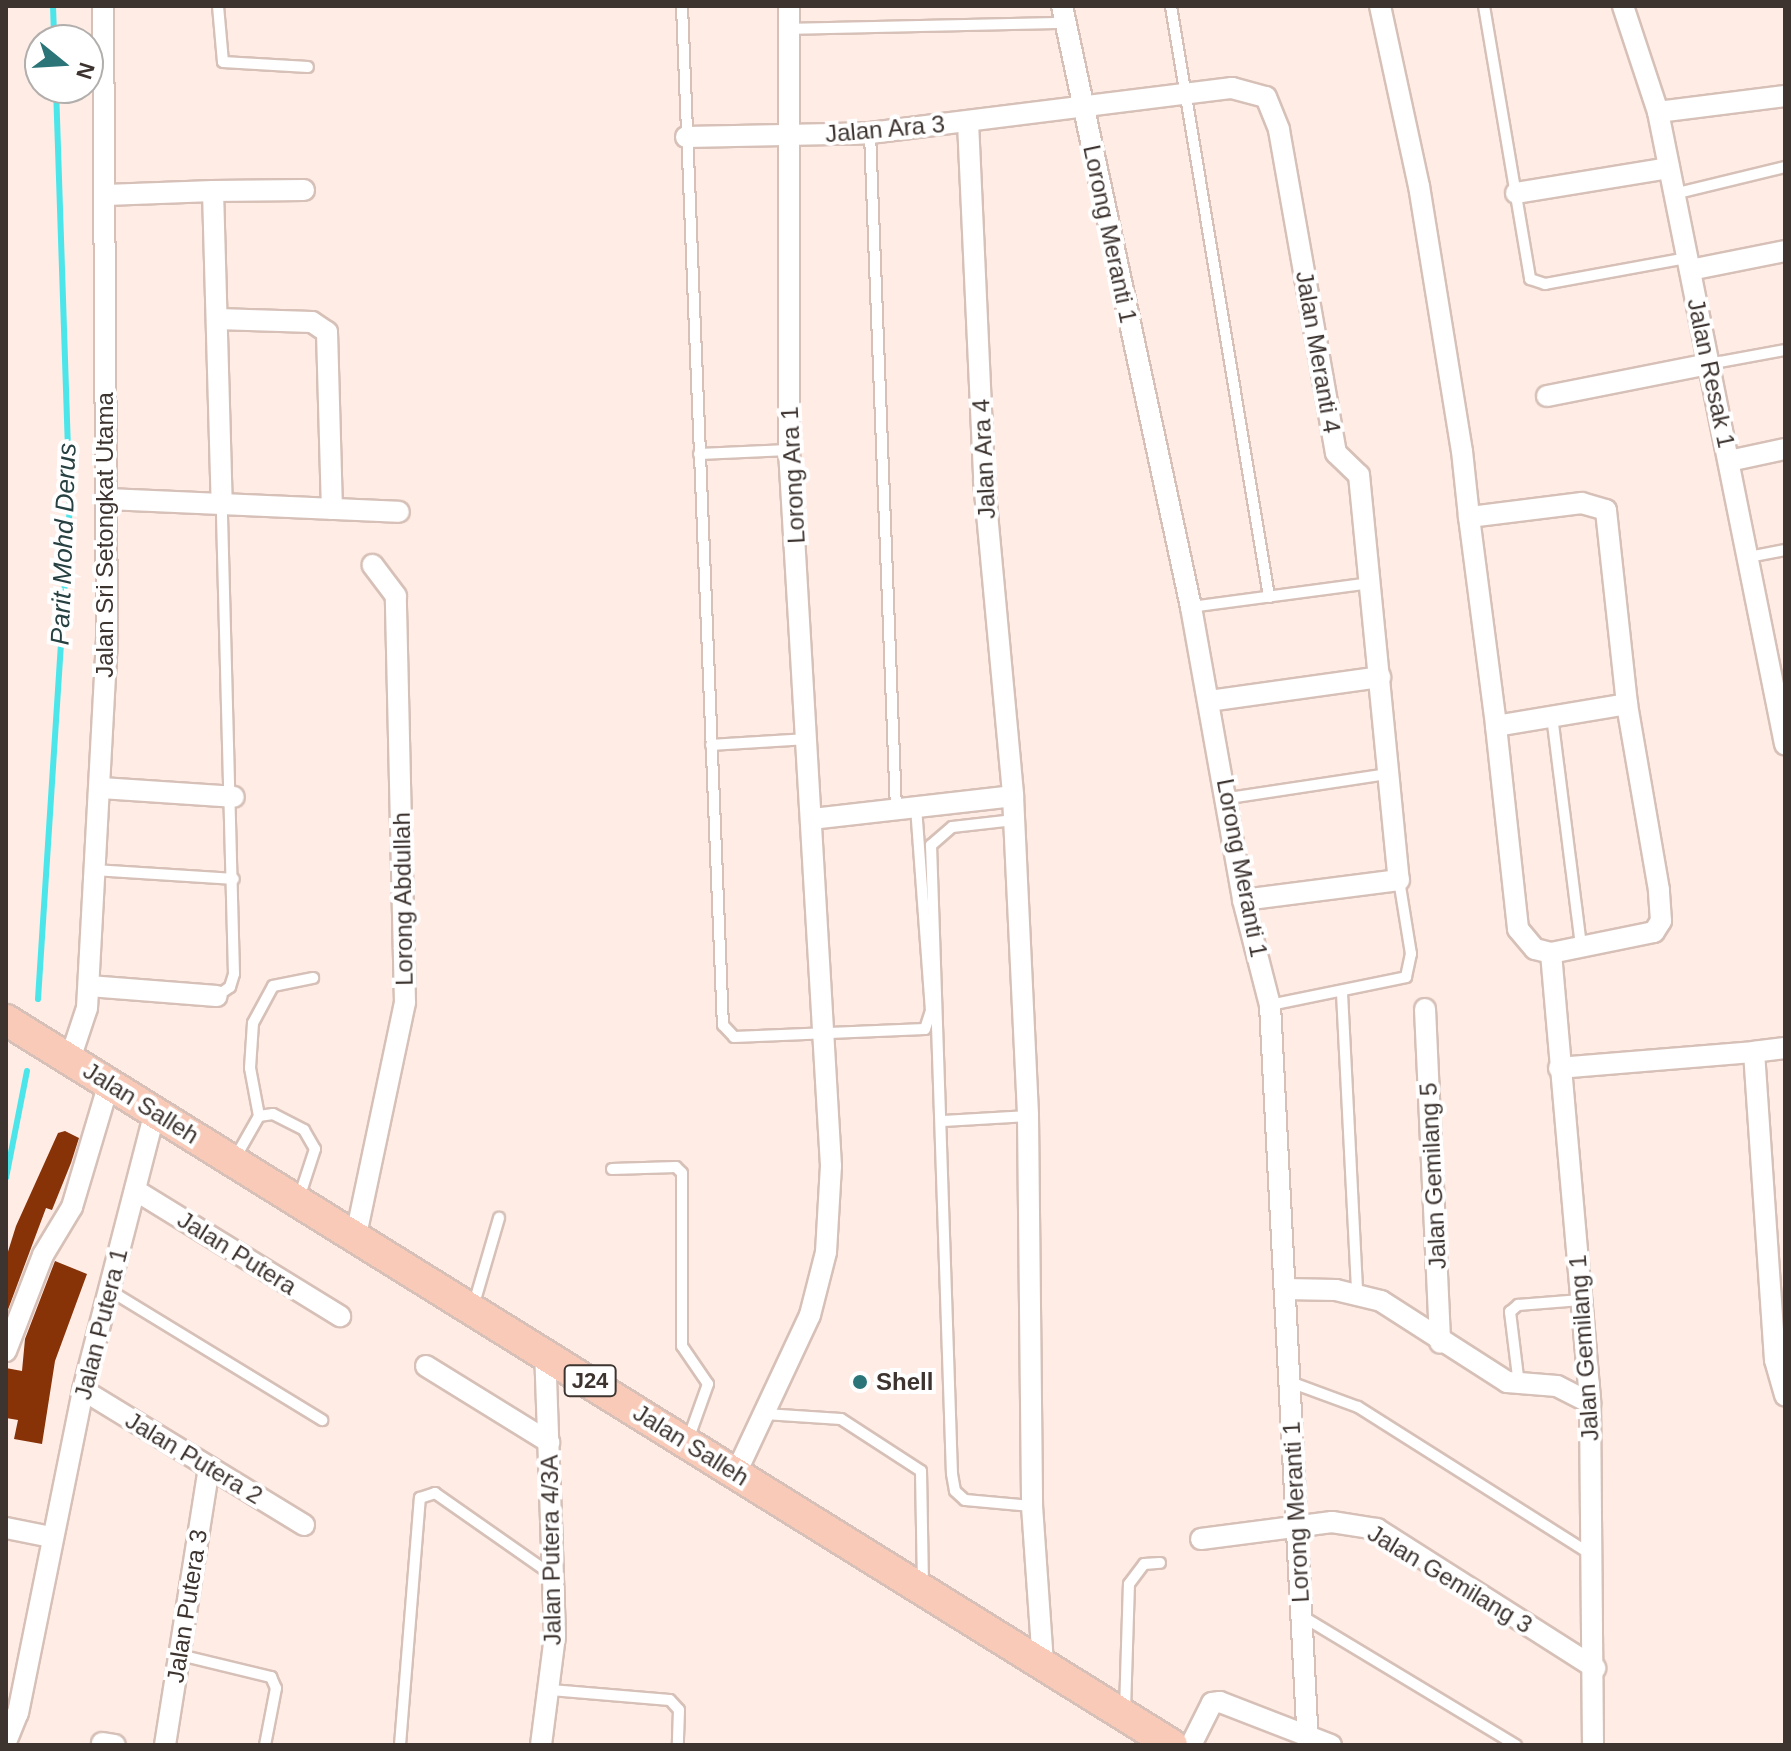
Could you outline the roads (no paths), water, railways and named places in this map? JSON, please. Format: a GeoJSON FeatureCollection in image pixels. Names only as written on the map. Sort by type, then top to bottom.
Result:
{"type":"FeatureCollection","features":[{"type":"Feature","properties":{"kind":"main road","name":"Jalan Salleh"},"geometry":{"type":"LineString","coordinates":[[6,1020],[1172,1745]]}},
{"type":"Feature","properties":{"kind":"street","name":"Jalan Sri Setongkat Utama"},"geometry":{"type":"LineString","coordinates":[[70,1059],[84,1031],[89,986],[100,788],[106,499],[103,6]]}},
{"type":"Feature","properties":{"kind":"street","name":"Lorong Ara 1"},"geometry":{"type":"LineString","coordinates":[[736,1473],[810,1315],[826,1252],[831,1166],[825,1032],[817,944],[809,739],[789,450],[789,6]]}},
{"type":"Feature","properties":{"kind":"street"},"geometry":{"type":"LineString","coordinates":[[1380,6],[1419,186],[1469,517],[1518,929],[1535,949],[1551,953],[1654,932],[1661,921],[1627,704],[1606,510],[1582,503],[1469,517]]}},
{"type":"Feature","properties":{"kind":"street","name":"Jalan Resak 1"},"geometry":{"type":"LineString","coordinates":[[1623,6],[1658,112],[1749,557],[1778,659],[1785,744]]}},
{"type":"Feature","properties":{"kind":"street","name":"Lorong Meranti 1"},"geometry":{"type":"LineString","coordinates":[[1062,14],[1191,607],[1229,798],[1243,900],[1270,1005],[1307,1738]]}},
{"type":"Feature","properties":{"kind":"street","name":"Jalan Meranti 4"},"geometry":{"type":"LineString","coordinates":[[1082,103],[1183,91],[1250,90],[1275,110],[1336,453],[1359,475],[1399,880]]}},
{"type":"Feature","properties":{"kind":"street"},"geometry":{"type":"LineString","coordinates":[[1658,112],[1785,96]]}},
{"type":"Feature","properties":{"kind":"street","name":"Jalan Ara 3"},"geometry":{"type":"LineString","coordinates":[[686,137],[870,133],[968,122],[1082,103]]}},
{"type":"Feature","properties":{"kind":"street","name":"Jalan Ara 4"},"geometry":{"type":"LineString","coordinates":[[968,122],[984,481],[1013,796],[1028,1116],[1032,1506],[1043,1665]]}},
{"type":"Feature","properties":{"kind":"street"},"geometry":{"type":"LineString","coordinates":[[1516,193],[1669,168]]}},
{"type":"Feature","properties":{"kind":"street"},"geometry":{"type":"LineString","coordinates":[[106,195],[304,190]]}},
{"type":"Feature","properties":{"kind":"street"},"geometry":{"type":"LineString","coordinates":[[213,191],[222,504]]}},
{"type":"Feature","properties":{"kind":"street"},"geometry":{"type":"LineString","coordinates":[[1689,264],[1785,251]]}},
{"type":"Feature","properties":{"kind":"street"},"geometry":{"type":"LineString","coordinates":[[217,319],[312,322],[327,332],[332,509]]}},
{"type":"Feature","properties":{"kind":"street"},"geometry":{"type":"LineString","coordinates":[[1547,396],[1709,364]]}},
{"type":"Feature","properties":{"kind":"street"},"geometry":{"type":"LineString","coordinates":[[1729,461],[1785,449]]}},
{"type":"Feature","properties":{"kind":"street"},"geometry":{"type":"LineString","coordinates":[[106,499],[399,512]]}},
{"type":"Feature","properties":{"kind":"street","name":"Lorong Abdullah"},"geometry":{"type":"LineString","coordinates":[[356,1235],[405,1003],[396,596],[373,565]]}},
{"type":"Feature","properties":{"kind":"street"},"geometry":{"type":"LineString","coordinates":[[1209,701],[1380,677]]}},
{"type":"Feature","properties":{"kind":"street"},"geometry":{"type":"LineString","coordinates":[[1496,726],[1627,704]]}},
{"type":"Feature","properties":{"kind":"street"},"geometry":{"type":"LineString","coordinates":[[100,788],[234,797]]}},
{"type":"Feature","properties":{"kind":"street"},"geometry":{"type":"LineString","coordinates":[[812,819],[1013,796]]}},
{"type":"Feature","properties":{"kind":"street"},"geometry":{"type":"LineString","coordinates":[[1243,900],[1399,880]]}},
{"type":"Feature","properties":{"kind":"street","name":"Jalan Gemilang 1"},"geometry":{"type":"LineString","coordinates":[[1551,953],[1590,1403],[1595,1668],[1593,1745]]}},
{"type":"Feature","properties":{"kind":"street"},"geometry":{"type":"LineString","coordinates":[[89,986],[217,996]]}},
{"type":"Feature","properties":{"kind":"street","name":"Jalan Gemilang 5"},"geometry":{"type":"LineString","coordinates":[[1425,1009],[1440,1343]]}},
{"type":"Feature","properties":{"kind":"street"},"geometry":{"type":"LineString","coordinates":[[1559,1068],[1785,1048]]}},
{"type":"Feature","properties":{"kind":"street"},"geometry":{"type":"LineString","coordinates":[[1754,1052],[1775,1360],[1785,1396]]}},
{"type":"Feature","properties":{"kind":"street"},"geometry":{"type":"LineString","coordinates":[[6,1351],[43,1255],[72,1207],[109,1083]]}},
{"type":"Feature","properties":{"kind":"street","name":"Jalan Putera 1"},"geometry":{"type":"LineString","coordinates":[[6,1742],[18,1713],[83,1390],[155,1111]]}},
{"type":"Feature","properties":{"kind":"street","name":"Jalan Putera"},"geometry":{"type":"LineString","coordinates":[[135,1190],[340,1316]]}},
{"type":"Feature","properties":{"kind":"street"},"geometry":{"type":"LineString","coordinates":[[1285,1289],[1357,1293],[1381,1301],[1440,1343],[1519,1385],[1557,1386],[1590,1403]]}},
{"type":"Feature","properties":{"kind":"street","name":"Jalan Putera 4/3A"},"geometry":{"type":"LineString","coordinates":[[541,1745],[551,1690],[553,1576],[545,1354]]}},
{"type":"Feature","properties":{"kind":"street"},"geometry":{"type":"LineString","coordinates":[[426,1366],[549,1442]]}},
{"type":"Feature","properties":{"kind":"street","name":"Jalan Putera 2"},"geometry":{"type":"LineString","coordinates":[[83,1390],[304,1525]]}},
{"type":"Feature","properties":{"kind":"street","name":"Jalan Putera 3"},"geometry":{"type":"LineString","coordinates":[[165,1745],[209,1467]]}},
{"type":"Feature","properties":{"kind":"street","name":"Jalan Gemilang 3"},"geometry":{"type":"LineString","coordinates":[[1201,1539],[1343,1522],[1377,1529],[1595,1668]]}},
{"type":"Feature","properties":{"kind":"street"},"geometry":{"type":"LineString","coordinates":[[6,1528],[51,1537]]}},
{"type":"Feature","properties":{"kind":"street"},"geometry":{"type":"LineString","coordinates":[[1191,1745],[1212,1703],[1220,1702],[1331,1745]]}},
{"type":"Feature","properties":{"kind":"lane"},"geometry":{"type":"LineString","coordinates":[[218,6],[223,62],[308,67]]}},
{"type":"Feature","properties":{"kind":"lane"},"geometry":{"type":"LineString","coordinates":[[682,6],[723,1025],[734,1037],[825,1032],[915,1032],[930,1022],[906,808],[870,133]]}},
{"type":"Feature","properties":{"kind":"lane"},"geometry":{"type":"LineString","coordinates":[[1171,6],[1269,597]]}},
{"type":"Feature","properties":{"kind":"lane"},"geometry":{"type":"LineString","coordinates":[[1484,6],[1527,272],[1537,284],[1689,264]]}},
{"type":"Feature","properties":{"kind":"lane"},"geometry":{"type":"LineString","coordinates":[[789,29],[1062,14]]}},
{"type":"Feature","properties":{"kind":"lane"},"geometry":{"type":"LineString","coordinates":[[1674,194],[1785,167]]}},
{"type":"Feature","properties":{"kind":"lane"},"geometry":{"type":"LineString","coordinates":[[1709,364],[1785,350]]}},
{"type":"Feature","properties":{"kind":"lane"},"geometry":{"type":"LineString","coordinates":[[699,454],[789,450]]}},
{"type":"Feature","properties":{"kind":"lane"},"geometry":{"type":"LineString","coordinates":[[217,996],[230,987],[234,974],[234,797],[222,504]]}},
{"type":"Feature","properties":{"kind":"lane"},"geometry":{"type":"LineString","coordinates":[[1749,557],[1785,550]]}},
{"type":"Feature","properties":{"kind":"lane"},"geometry":{"type":"LineString","coordinates":[[1191,607],[1371,583]]}},
{"type":"Feature","properties":{"kind":"lane"},"geometry":{"type":"LineString","coordinates":[[1552,716],[1581,946]]}},
{"type":"Feature","properties":{"kind":"lane"},"geometry":{"type":"LineString","coordinates":[[711,745],[809,739]]}},
{"type":"Feature","properties":{"kind":"lane"},"geometry":{"type":"LineString","coordinates":[[1229,798],[1388,774]]}},
{"type":"Feature","properties":{"kind":"lane"},"geometry":{"type":"LineString","coordinates":[[1014,820],[952,827],[931,845],[944,1121],[955,1491],[965,1500],[1032,1506]]}},
{"type":"Feature","properties":{"kind":"lane"},"geometry":{"type":"LineString","coordinates":[[95,870],[234,879]]}},
{"type":"Feature","properties":{"kind":"lane"},"geometry":{"type":"LineString","coordinates":[[1270,1005],[1390,984],[1410,972],[1399,880]]}},
{"type":"Feature","properties":{"kind":"lane"},"geometry":{"type":"LineString","coordinates":[[234,1161],[259,1116],[250,1068],[253,1023],[273,986],[313,978]]}},
{"type":"Feature","properties":{"kind":"lane"},"geometry":{"type":"LineString","coordinates":[[1342,993],[1357,1293]]}},
{"type":"Feature","properties":{"kind":"lane"},"geometry":{"type":"LineString","coordinates":[[259,1116],[273,1114],[314,1140],[299,1200]]}},
{"type":"Feature","properties":{"kind":"lane"},"geometry":{"type":"LineString","coordinates":[[944,1121],[1028,1116]]}},
{"type":"Feature","properties":{"kind":"lane"},"geometry":{"type":"LineString","coordinates":[[612,1169],[676,1167],[682,1173],[682,1346],[708,1392],[687,1442]]}},
{"type":"Feature","properties":{"kind":"lane"},"geometry":{"type":"LineString","coordinates":[[473,1308],[499,1218]]}},
{"type":"Feature","properties":{"kind":"lane"},"geometry":{"type":"LineString","coordinates":[[109,1290],[322,1420]]}},
{"type":"Feature","properties":{"kind":"lane"},"geometry":{"type":"LineString","coordinates":[[1519,1385],[1510,1312],[1518,1305],[1581,1300]]}},
{"type":"Feature","properties":{"kind":"lane"},"geometry":{"type":"LineString","coordinates":[[1290,1382],[1358,1407],[1594,1557]]}},
{"type":"Feature","properties":{"kind":"lane"},"geometry":{"type":"LineString","coordinates":[[765,1414],[841,1419],[921,1471],[923,1590]]}},
{"type":"Feature","properties":{"kind":"lane"},"geometry":{"type":"LineString","coordinates":[[400,1745],[420,1498],[435,1493],[553,1576]]}},
{"type":"Feature","properties":{"kind":"lane"},"geometry":{"type":"LineString","coordinates":[[1125,1716],[1129,1584],[1144,1564],[1160,1563]]}},
{"type":"Feature","properties":{"kind":"lane"},"geometry":{"type":"LineString","coordinates":[[1301,1615],[1516,1745]]}},
{"type":"Feature","properties":{"kind":"lane"},"geometry":{"type":"LineString","coordinates":[[180,1655],[271,1677],[276,1688],[265,1745]]}},
{"type":"Feature","properties":{"kind":"lane"},"geometry":{"type":"LineString","coordinates":[[551,1690],[670,1700],[679,1710],[678,1745]]}},
{"type":"Feature","properties":{"kind":"waterway","name":"Parit Mohd Derus"},"geometry":{"type":"LineString","coordinates":[[53,6],[54,24]]}},
{"type":"Feature","properties":{"kind":"waterway","name":"Parit Mohd Derus"},"geometry":{"type":"LineString","coordinates":[[38,999],[70,510],[57,104]]}},
{"type":"Feature","properties":{"kind":"waterway"},"geometry":{"type":"LineString","coordinates":[[6,1178],[27,1071]]}},
{"type":"Feature","properties":{"kind":"place","name":"Shell"},"geometry":{"type":"Point","coordinates":[860,1382]}}]}
